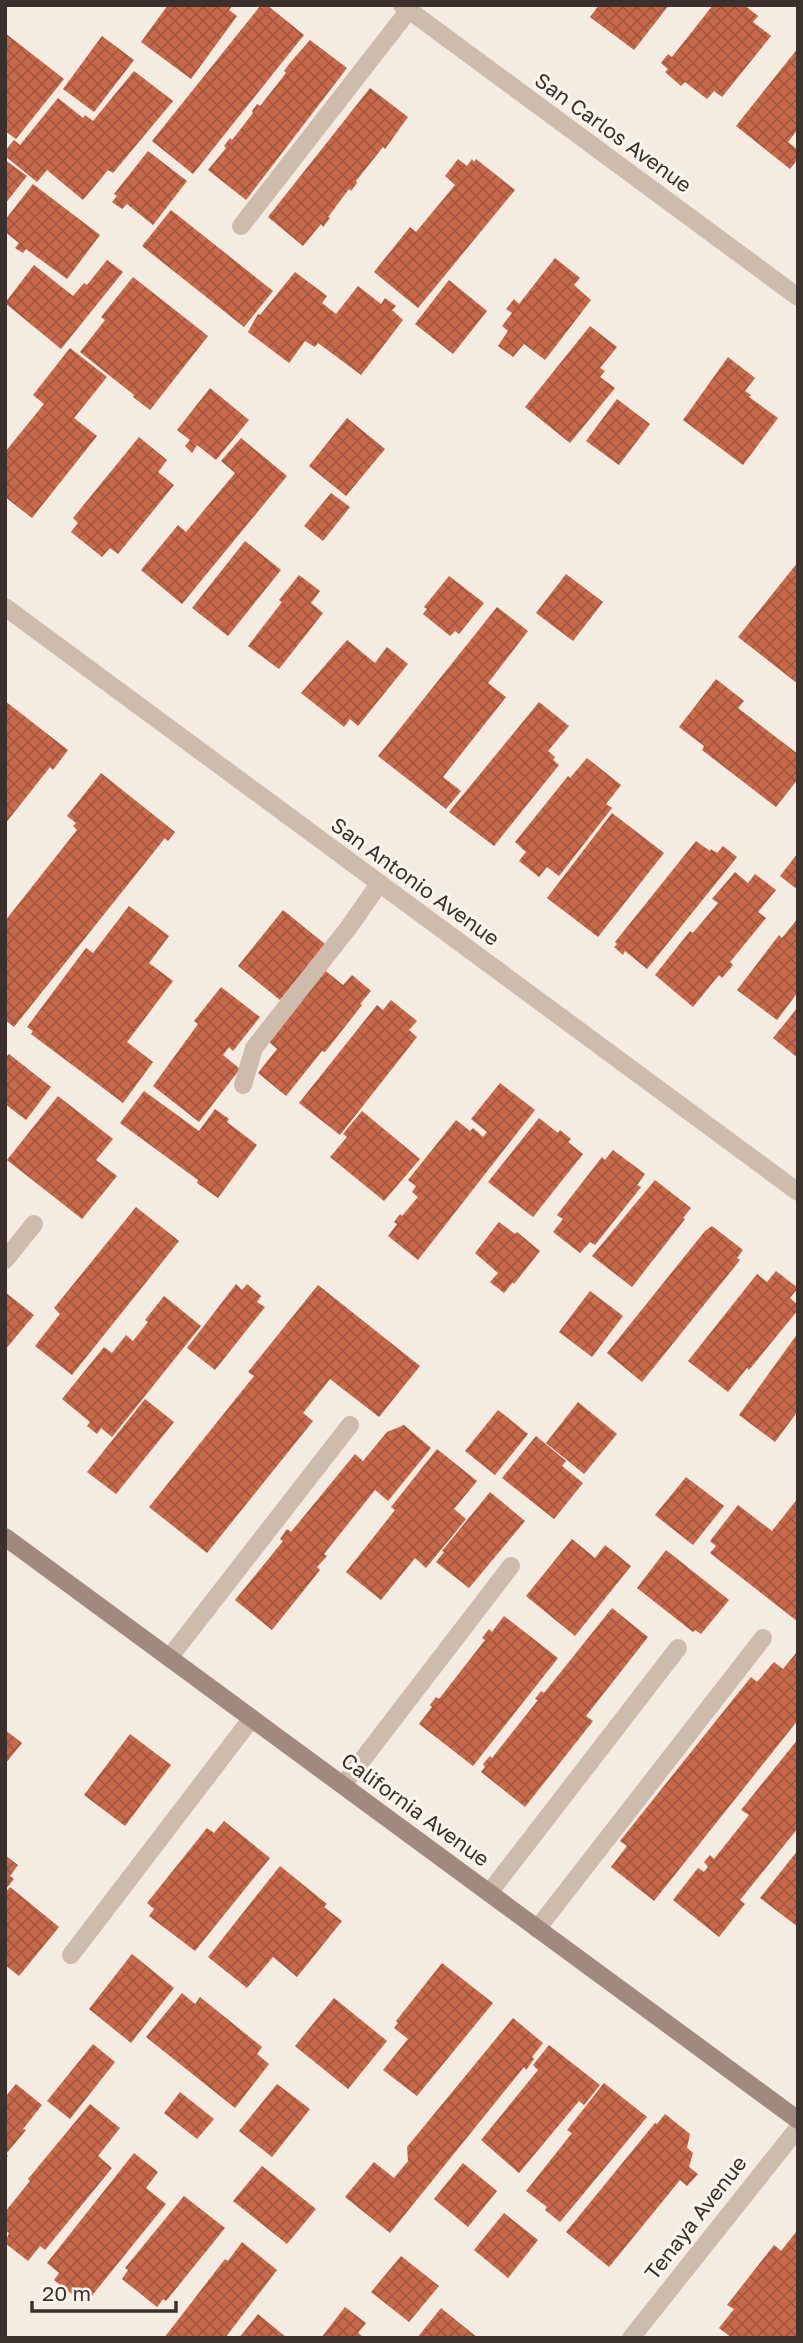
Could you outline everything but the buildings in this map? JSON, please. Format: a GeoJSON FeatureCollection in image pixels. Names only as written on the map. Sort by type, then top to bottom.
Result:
{"type":"FeatureCollection","features":[{"type":"Feature","properties":{"kind":"main road","name":"California Avenue"},"geometry":{"type":"LineString","coordinates":[[5,1536],[798,2120]]}},
{"type":"Feature","properties":{"kind":"street"},"geometry":{"type":"LineString","coordinates":[[241,226],[405,8]]}},
{"type":"Feature","properties":{"kind":"street","name":"San Carlos Avenue"},"geometry":{"type":"LineString","coordinates":[[405,8],[798,297]]}},
{"type":"Feature","properties":{"kind":"street","name":"San Antonio Avenue"},"geometry":{"type":"LineString","coordinates":[[5,607],[798,1192]]}},
{"type":"Feature","properties":{"kind":"street"},"geometry":{"type":"LineString","coordinates":[[243,1085],[254,1048],[349,927],[379,884]]}},
{"type":"Feature","properties":{"kind":"street"},"geometry":{"type":"LineString","coordinates":[[5,1260],[34,1224]]}},
{"type":"Feature","properties":{"kind":"street"},"geometry":{"type":"LineString","coordinates":[[169,1658],[350,1425]]}},
{"type":"Feature","properties":{"kind":"street"},"geometry":{"type":"LineString","coordinates":[[343,1785],[511,1566]]}},
{"type":"Feature","properties":{"kind":"street"},"geometry":{"type":"LineString","coordinates":[[537,1929],[763,1638]]}},
{"type":"Feature","properties":{"kind":"street"},"geometry":{"type":"LineString","coordinates":[[489,1893],[678,1648]]}},
{"type":"Feature","properties":{"kind":"street"},"geometry":{"type":"LineString","coordinates":[[71,1955],[252,1718]]}},
{"type":"Feature","properties":{"kind":"street","name":"Tenaya Avenue"},"geometry":{"type":"LineString","coordinates":[[631,2338],[798,2127]]}}]}
